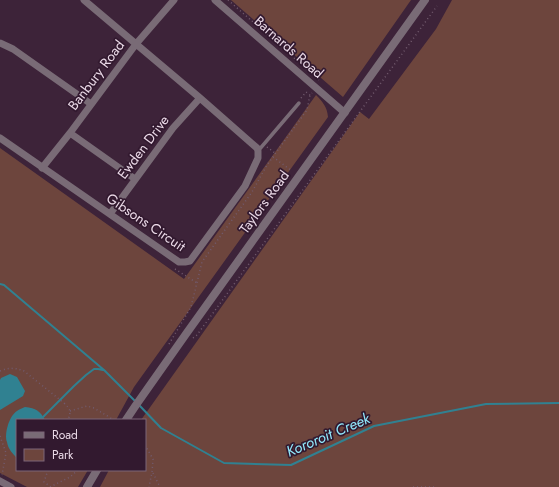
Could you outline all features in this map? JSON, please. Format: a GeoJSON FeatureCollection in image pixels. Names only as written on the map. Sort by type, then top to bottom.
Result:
{"type":"FeatureCollection","features":[{"type":"Feature","properties":{"kind":"street"},"geometry":{"type":"LineString","coordinates":[[84,0],[200,98],[257,148],[258,151]]}},
{"type":"Feature","properties":{"kind":"street","name":"Banbury Road"},"geometry":{"type":"LineString","coordinates":[[42,168],[136,44],[174,0]]}},
{"type":"Feature","properties":{"kind":"street","name":"Barnards Road"},"geometry":{"type":"LineString","coordinates":[[215,0],[345,113]]}},
{"type":"Feature","properties":{"kind":"street","name":"Taylors Road"},"geometry":{"type":"LineString","coordinates":[[127,419],[425,0]]}},
{"type":"Feature","properties":{"kind":"street"},"geometry":{"type":"LineString","coordinates":[[0,43],[13,49],[91,104]]}},
{"type":"Feature","properties":{"kind":"street","name":"Ewden Drive"},"geometry":{"type":"LineString","coordinates":[[110,214],[173,128],[200,98]]}},
{"type":"Feature","properties":{"kind":"street"},"geometry":{"type":"LineString","coordinates":[[70,133],[135,179]]}},
{"type":"Feature","properties":{"kind":"street","name":"Gibsons Circuit"},"geometry":{"type":"LineString","coordinates":[[0,138],[179,262],[190,261],[245,186],[258,158],[258,151]]}},
{"type":"Feature","properties":{"kind":"street"},"geometry":{"type":"LineString","coordinates":[[87,487],[95,471]]}},
{"type":"Feature","properties":{"kind":"street"},"geometry":{"type":"LineString","coordinates":[[0,481],[12,487]]}},
{"type":"Feature","properties":{"kind":"lane"},"geometry":{"type":"LineString","coordinates":[[258,151],[299,103]]}},
{"type":"Feature","properties":{"kind":"path"},"geometry":{"type":"LineString","coordinates":[[192,339],[197,335],[437,6]]}},
{"type":"Feature","properties":{"kind":"path"},"geometry":{"type":"LineString","coordinates":[[299,103],[306,92],[310,95]]}},
{"type":"Feature","properties":{"kind":"path"},"geometry":{"type":"LineString","coordinates":[[264,144],[275,154]]}},
{"type":"Feature","properties":{"kind":"path"},"geometry":{"type":"LineString","coordinates":[[273,157],[299,176]]}},
{"type":"Feature","properties":{"kind":"path"},"geometry":{"type":"LineString","coordinates":[[179,262],[175,268],[197,283]]}},
{"type":"Feature","properties":{"kind":"path"},"geometry":{"type":"LineString","coordinates":[[0,371],[9,368],[17,368],[24,371],[69,408],[70,413],[68,419]]}},
{"type":"Feature","properties":{"kind":"path"},"geometry":{"type":"LineString","coordinates":[[70,411],[87,406],[94,408],[112,419]]}},
{"type":"Feature","properties":{"kind":"path"},"geometry":{"type":"LineString","coordinates":[[0,436],[6,453],[0,481]]}},
{"type":"Feature","properties":{"kind":"path"},"geometry":{"type":"LineString","coordinates":[[146,448],[153,459],[149,487]]}},
{"type":"Feature","properties":{"kind":"path"},"geometry":{"type":"LineString","coordinates":[[48,471],[44,482],[50,487],[70,477],[77,471]]}},
{"type":"Feature","properties":{"kind":"path"},"geometry":{"type":"LineString","coordinates":[[152,471],[160,487]]}},
{"type":"Feature","properties":{"kind":"path"},"geometry":{"type":"LineString","coordinates":[[413,487],[434,487]]}},
{"type":"Feature","properties":{"kind":"green space"},"geometry":{"type":"Polygon","coordinates":[[[231,0],[411,0],[343,97],[231,0]]]}},
{"type":"Feature","properties":{"kind":"green space"},"geometry":{"type":"Polygon","coordinates":[[[452,0],[559,0],[559,487],[100,487],[108,471],[146,471],[146,419],[142,419],[360,112],[369,119],[436,29],[452,0]]]}},
{"type":"Feature","properties":{"kind":"green space"},"geometry":{"type":"Polygon","coordinates":[[[316,95],[327,110],[328,117],[134,387],[117,419],[16,419],[16,471],[87,471],[78,487],[27,487],[0,473],[0,148],[184,279],[316,95]]]}},
{"type":"Feature","properties":{"kind":"water"},"geometry":{"type":"Polygon","coordinates":[[[10,374],[17,377],[25,391],[23,396],[0,410],[0,380],[1,378],[10,374]]]}},
{"type":"Feature","properties":{"kind":"water"},"geometry":{"type":"Polygon","coordinates":[[[25,407],[32,408],[37,410],[44,419],[16,419],[16,457],[8,445],[6,434],[14,413],[25,407]]]}},
{"type":"Feature","properties":{"kind":"waterway","name":"Kororoit Creek"},"geometry":{"type":"LineString","coordinates":[[0,284],[4,285],[104,370],[136,402]]}},
{"type":"Feature","properties":{"kind":"waterway"},"geometry":{"type":"LineString","coordinates":[[43,417],[86,375],[94,369],[103,370]]}},
{"type":"Feature","properties":{"kind":"waterway","name":"Kororoit Creek"},"geometry":{"type":"LineString","coordinates":[[139,405],[161,428],[224,463],[291,465],[374,426],[486,404],[559,403]]}}]}
